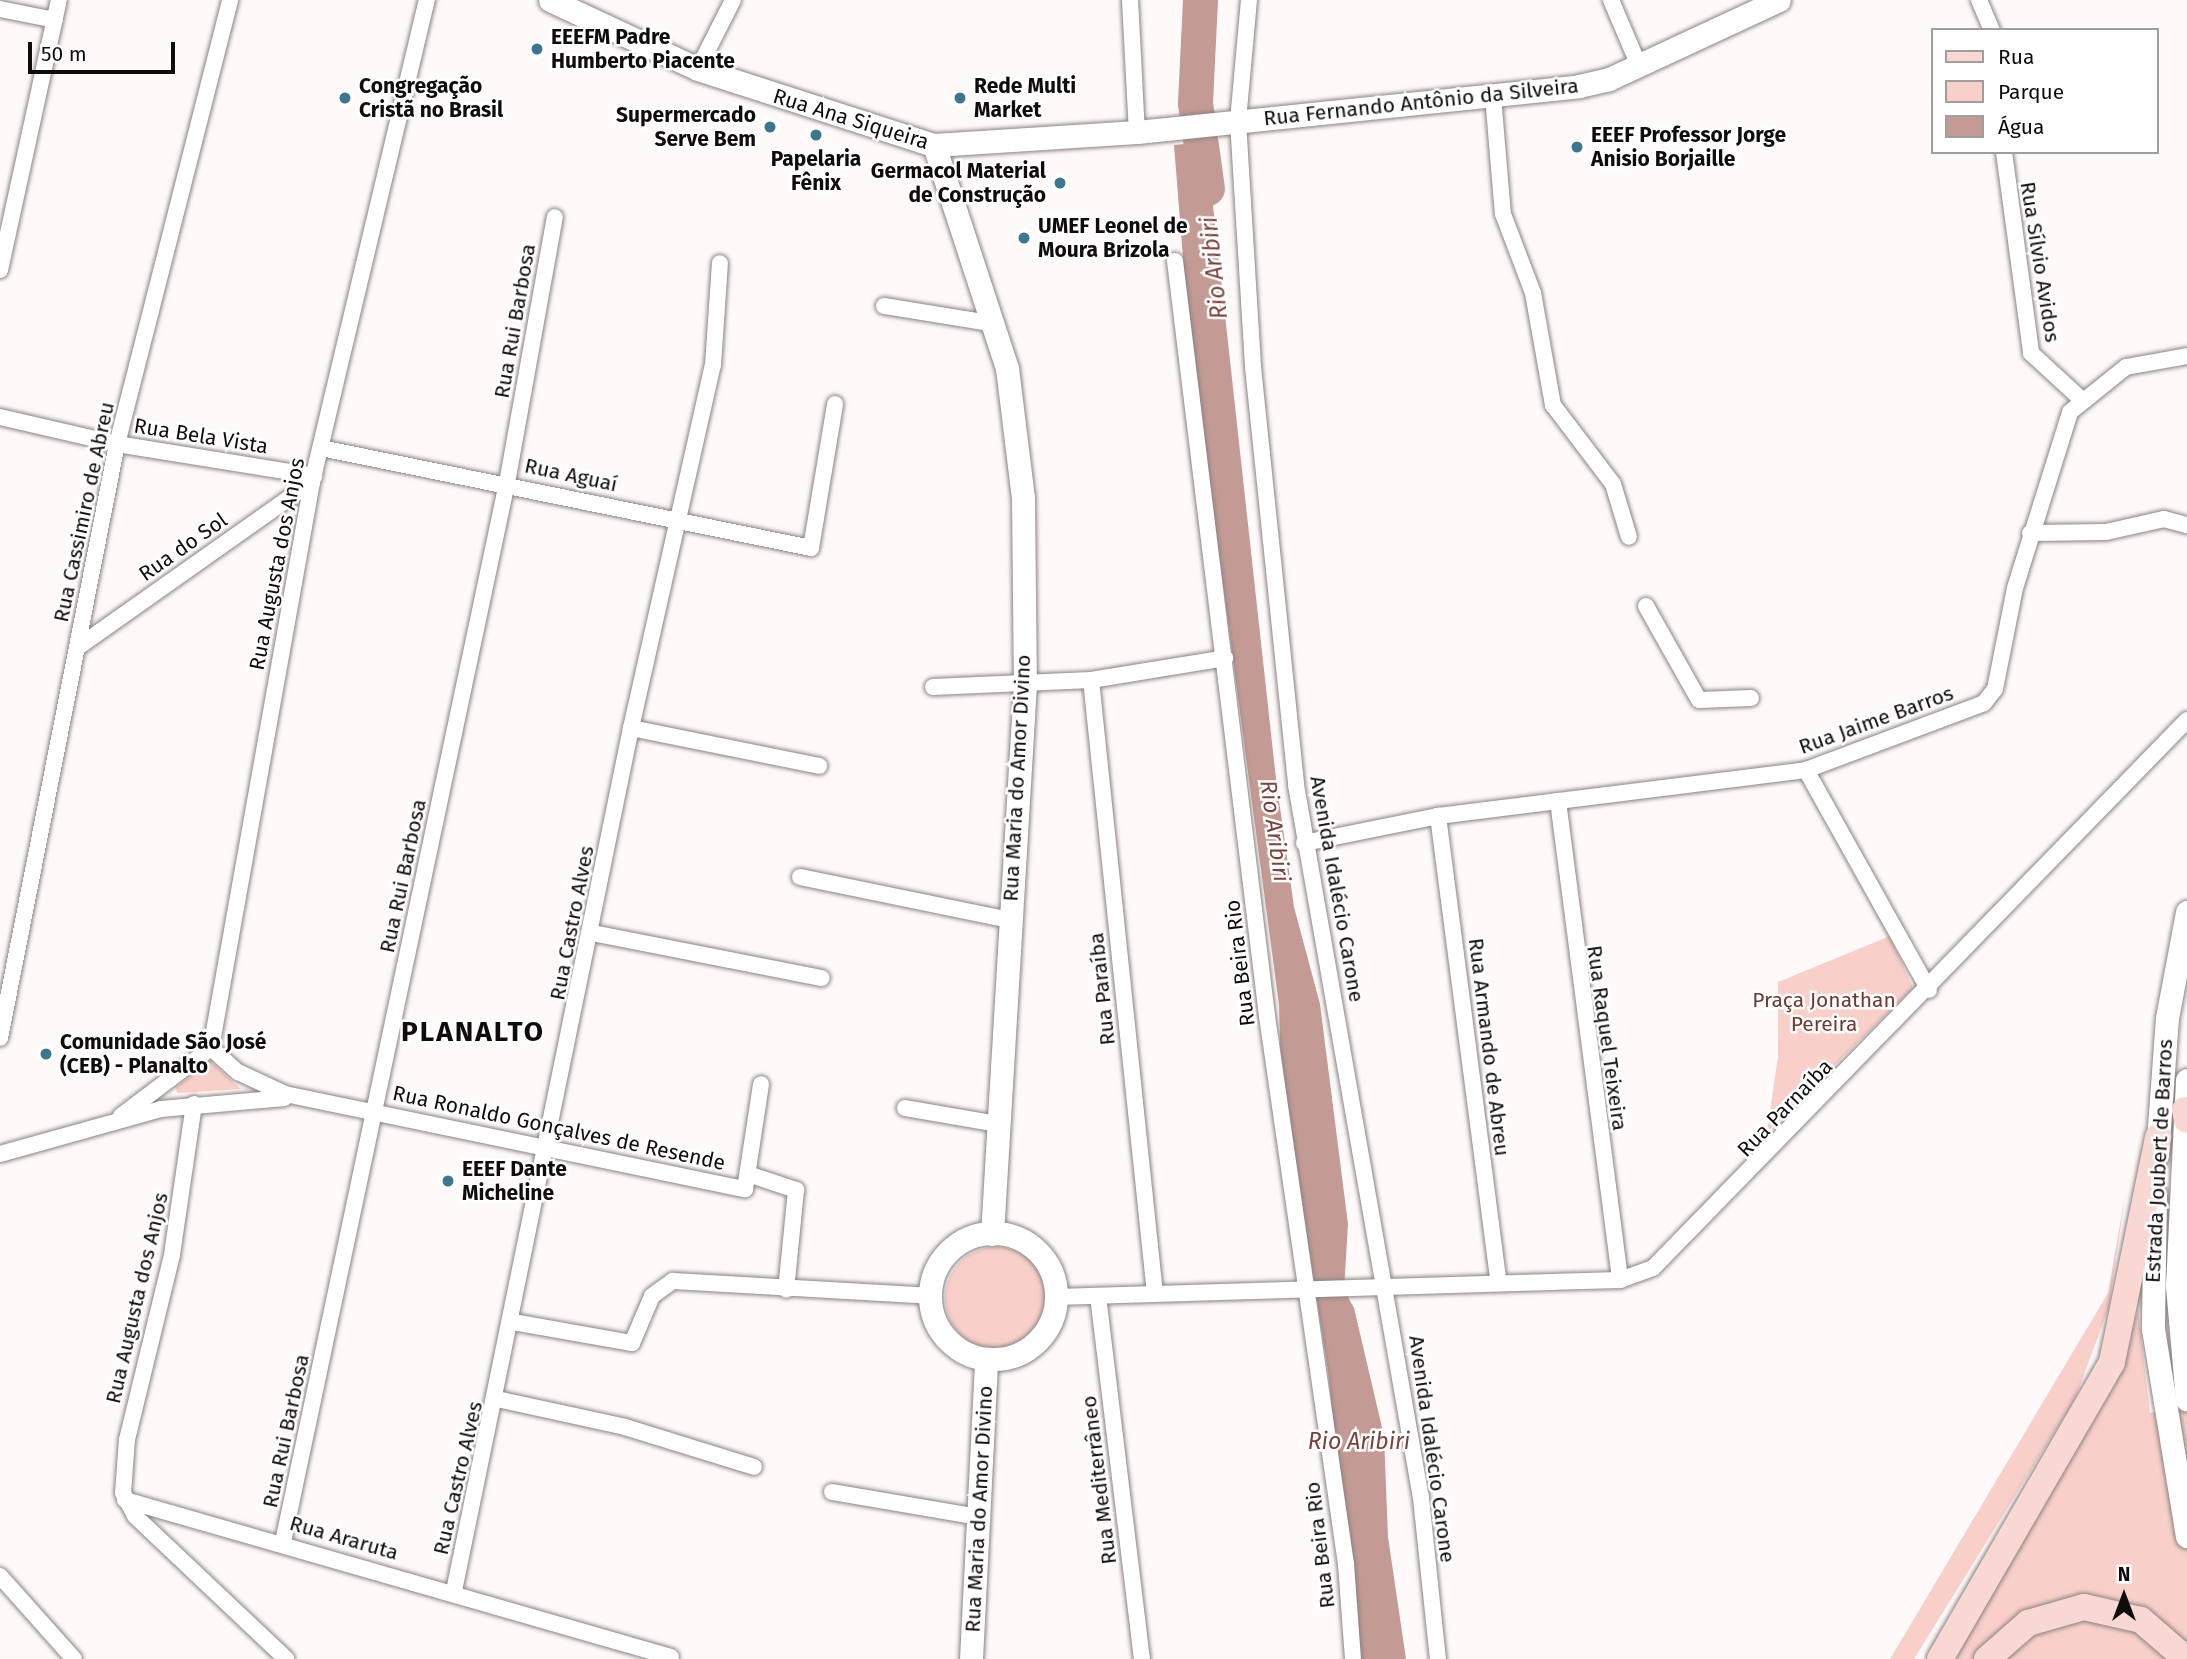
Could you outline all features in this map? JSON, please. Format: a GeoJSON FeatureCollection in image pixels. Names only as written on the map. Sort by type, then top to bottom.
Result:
{"type":"FeatureCollection","features":[{"type":"Feature","properties":{"kind":"main road"},"geometry":{"type":"LineString","coordinates":[[1940,1659],[2112,1362],[2158,1137]]}},
{"type":"Feature","properties":{"kind":"main road"},"geometry":{"type":"LineString","coordinates":[[1987,1659],[2028,1623],[2084,1607],[2141,1620],[2186,1659]]}},
{"type":"Feature","properties":{"kind":"street"},"geometry":{"type":"LineString","coordinates":[[0,271],[7,211],[59,0]]}},
{"type":"Feature","properties":{"kind":"street","name":"Rua Cassimiro de Abreu"},"geometry":{"type":"LineString","coordinates":[[0,1038],[117,444],[230,0]]}},
{"type":"Feature","properties":{"kind":"street","name":"Rua Augusta dos Anjos"},"geometry":{"type":"LineString","coordinates":[[211,1048],[313,479],[427,0]]}},
{"type":"Feature","properties":{"kind":"street","name":"Rua Ana Siqueira"},"geometry":{"type":"LineString","coordinates":[[550,0],[698,69],[934,145],[1171,129]]}},
{"type":"Feature","properties":{"kind":"street"},"geometry":{"type":"LineString","coordinates":[[698,69],[733,0]]}},
{"type":"Feature","properties":{"kind":"street"},"geometry":{"type":"LineString","coordinates":[[1130,0],[1137,132]]}},
{"type":"Feature","properties":{"kind":"street","name":"Avenida Idalécio Carone"},"geometry":{"type":"LineString","coordinates":[[1249,0],[1238,121],[1253,367],[1304,843],[1386,1288],[1421,1498],[1438,1659]]}},
{"type":"Feature","properties":{"kind":"street"},"geometry":{"type":"LineString","coordinates":[[1611,0],[1639,66]]}},
{"type":"Feature","properties":{"kind":"street","name":"Rua Fernando Antônio da Silveira"},"geometry":{"type":"LineString","coordinates":[[1171,129],[1579,86],[1639,66],[1779,0]]}},
{"type":"Feature","properties":{"kind":"street"},"geometry":{"type":"LineString","coordinates":[[1979,0],[1991,28]]}},
{"type":"Feature","properties":{"kind":"street"},"geometry":{"type":"LineString","coordinates":[[0,9],[55,20]]}},
{"type":"Feature","properties":{"kind":"street"},"geometry":{"type":"LineString","coordinates":[[1493,96],[1503,214],[1533,293],[1553,405],[1613,484],[1629,537]]}},
{"type":"Feature","properties":{"kind":"street","name":"Rua Maria do Amor Divino"},"geometry":{"type":"LineString","coordinates":[[934,145],[995,324],[1007,368],[1023,498],[1025,684],[992,1234]]}},
{"type":"Feature","properties":{"kind":"street","name":"Rua Sílvio Avidos"},"geometry":{"type":"LineString","coordinates":[[2004,154],[2031,353],[2080,398]]}},
{"type":"Feature","properties":{"kind":"street","name":"Rua Rui Barbosa"},"geometry":{"type":"LineString","coordinates":[[283,1542],[507,483],[555,217]]}},
{"type":"Feature","properties":{"kind":"street","name":"Rua Beira Rio"},"geometry":{"type":"LineString","coordinates":[[1175,261],[1307,1290],[1346,1564],[1353,1659]]}},
{"type":"Feature","properties":{"kind":"street","name":"Rua Castro Alves"},"geometry":{"type":"LineString","coordinates":[[454,1591],[513,1322],[631,728],[676,519],[713,365],[720,263]]}},
{"type":"Feature","properties":{"kind":"street"},"geometry":{"type":"LineString","coordinates":[[884,306],[995,324]]}},
{"type":"Feature","properties":{"kind":"street"},"geometry":{"type":"LineString","coordinates":[[2080,398],[2138,362],[2187,356]]}},
{"type":"Feature","properties":{"kind":"street","name":"Rua Jaime Barros"},"geometry":{"type":"LineString","coordinates":[[1304,843],[1438,816],[1806,770],[1989,700],[2030,533],[2056,444],[2080,398]]}},
{"type":"Feature","properties":{"kind":"street","name":"Rua Aguaí"},"geometry":{"type":"LineString","coordinates":[[321,448],[507,483],[811,548],[835,404]]}},
{"type":"Feature","properties":{"kind":"street","name":"Rua Bela Vista"},"geometry":{"type":"LineString","coordinates":[[0,416],[117,444],[313,479]]}},
{"type":"Feature","properties":{"kind":"street","name":"Rua do Sol"},"geometry":{"type":"LineString","coordinates":[[78,647],[313,479]]}},
{"type":"Feature","properties":{"kind":"street"},"geometry":{"type":"LineString","coordinates":[[2030,533],[2106,532],[2164,519],[2187,525]]}},
{"type":"Feature","properties":{"kind":"street"},"geometry":{"type":"LineString","coordinates":[[1646,606],[1699,700],[1751,698]]}},
{"type":"Feature","properties":{"kind":"street"},"geometry":{"type":"LineString","coordinates":[[933,687],[1091,680],[1225,658]]}},
{"type":"Feature","properties":{"kind":"street","name":"Rua Paraíba"},"geometry":{"type":"LineString","coordinates":[[1091,680],[1155,1294]]}},
{"type":"Feature","properties":{"kind":"street","name":"Rua Parnaíba"},"geometry":{"type":"LineString","coordinates":[[1307,1290],[1620,1280],[1668,1258],[2187,720]]}},
{"type":"Feature","properties":{"kind":"street"},"geometry":{"type":"LineString","coordinates":[[631,728],[820,766]]}},
{"type":"Feature","properties":{"kind":"street"},"geometry":{"type":"LineString","coordinates":[[1806,770],[1929,990]]}},
{"type":"Feature","properties":{"kind":"street","name":"Rua Raquel Teixeira"},"geometry":{"type":"LineString","coordinates":[[1558,801],[1620,1280]]}},
{"type":"Feature","properties":{"kind":"street","name":"Rua Armando de Abreu"},"geometry":{"type":"LineString","coordinates":[[1438,816],[1499,1283]]}},
{"type":"Feature","properties":{"kind":"street"},"geometry":{"type":"LineString","coordinates":[[800,877],[1010,920]]}},
{"type":"Feature","properties":{"kind":"street","name":"Estrada Joubert de Barros"},"geometry":{"type":"LineString","coordinates":[[2187,912],[2167,1018],[2151,1287],[2164,1412],[2187,1535]]}},
{"type":"Feature","properties":{"kind":"street"},"geometry":{"type":"LineString","coordinates":[[592,933],[822,978]]}},
{"type":"Feature","properties":{"kind":"street","name":"Rua Ronaldo Gonçalves de Resende"},"geometry":{"type":"LineString","coordinates":[[100,1127],[168,1082],[211,1048],[254,1081],[301,1098],[376,1110],[745,1189],[761,1084]]}},
{"type":"Feature","properties":{"kind":"street","name":"Estrada Joubert de Barros"},"geometry":{"type":"LineString","coordinates":[[2187,1080],[2177,1286],[2187,1399]]}},
{"type":"Feature","properties":{"kind":"street"},"geometry":{"type":"LineString","coordinates":[[249,1100],[254,1081]]}},
{"type":"Feature","properties":{"kind":"street"},"geometry":{"type":"LineString","coordinates":[[168,1082],[162,1097],[171,1108]]}},
{"type":"Feature","properties":{"kind":"street","name":"Rua Ronaldo Gonçalves de Resende"},"geometry":{"type":"LineString","coordinates":[[0,1154],[171,1108],[194,1104],[301,1098]]}},
{"type":"Feature","properties":{"kind":"street","name":"Rua Augusta dos Anjos"},"geometry":{"type":"LineString","coordinates":[[125,1500],[121,1472],[172,1255],[194,1104]]}},
{"type":"Feature","properties":{"kind":"street"},"geometry":{"type":"LineString","coordinates":[[905,1108],[998,1124]]}},
{"type":"Feature","properties":{"kind":"street"},"geometry":{"type":"LineString","coordinates":[[748,1174],[796,1190],[786,1290]]}},
{"type":"Feature","properties":{"kind":"street"},"geometry":{"type":"LineString","coordinates":[[992,1234],[1017,1238],[1038,1252],[1051,1273],[1056,1297],[1051,1320],[1030,1347],[986,1359],[946,1338],[930,1296],[948,1252],[992,1234]]}},
{"type":"Feature","properties":{"kind":"street"},"geometry":{"type":"LineString","coordinates":[[513,1322],[632,1343],[661,1285],[680,1280],[786,1290],[930,1296]]}},
{"type":"Feature","properties":{"kind":"street"},"geometry":{"type":"LineString","coordinates":[[1056,1297],[1307,1290]]}},
{"type":"Feature","properties":{"kind":"street","name":"Rua Mediterrâneo"},"geometry":{"type":"LineString","coordinates":[[1098,1296],[1142,1659]]}},
{"type":"Feature","properties":{"kind":"street","name":"Rua Maria do Amor Divino"},"geometry":{"type":"LineString","coordinates":[[971,1659],[986,1359]]}},
{"type":"Feature","properties":{"kind":"street"},"geometry":{"type":"LineString","coordinates":[[497,1399],[625,1427],[754,1467]]}},
{"type":"Feature","properties":{"kind":"street"},"geometry":{"type":"LineString","coordinates":[[832,1492],[979,1517]]}},
{"type":"Feature","properties":{"kind":"street"},"geometry":{"type":"LineString","coordinates":[[125,1500],[286,1659]]}},
{"type":"Feature","properties":{"kind":"street","name":"Rua Araruta"},"geometry":{"type":"LineString","coordinates":[[125,1500],[454,1591],[671,1657]]}},
{"type":"Feature","properties":{"kind":"street"},"geometry":{"type":"LineString","coordinates":[[0,1576],[74,1659]]}},
{"type":"Feature","properties":{"kind":"green space","name":"Praça Jonathan Pereira"},"geometry":{"type":"Polygon","coordinates":[[[1890,936],[1913,988],[1767,1132],[1778,1056],[1778,982],[1890,936]]]}},
{"type":"Feature","properties":{"kind":"green space"},"geometry":{"type":"Polygon","coordinates":[[[210,1061],[241,1089],[177,1093],[176,1087],[210,1061]]]}},
{"type":"Feature","properties":{"kind":"green space"},"geometry":{"type":"Polygon","coordinates":[[[2126,1190],[2109,1307],[2075,1399],[1914,1659],[1890,1659],[2108,1293],[2126,1190]]]}},
{"type":"Feature","properties":{"kind":"green space"},"geometry":{"type":"Polygon","coordinates":[[[996,1247],[1025,1255],[1039,1269],[1047,1298],[1039,1327],[1025,1341],[996,1349],[967,1341],[953,1327],[945,1298],[953,1269],[967,1255],[996,1247]]]}},
{"type":"Feature","properties":{"kind":"green space"},"geometry":{"type":"Polygon","coordinates":[[[2138,1309],[2150,1413],[2187,1408],[2187,1659],[1952,1659],[2115,1385],[2138,1309]]]}},
{"type":"Feature","properties":{"kind":"water","name":"Rio Aribiri"},"geometry":{"type":"Polygon","coordinates":[[[1206,142],[1276,779],[1294,907],[1320,1004],[1348,1224],[1344,1290],[1354,1308],[1384,1436],[1388,1537],[1406,1659],[1359,1659],[1328,1371],[1281,1072],[1279,1005],[1188,321],[1174,145],[1206,142]]]}},
{"type":"Feature","properties":{"kind":"waterway","name":"Rio Aribiri"},"geometry":{"type":"LineString","coordinates":[[1200,0],[1195,103],[1207,188]]}},
{"type":"Feature","properties":{"kind":"place","name":"EEEFM Padre Humberto Piacente"},"geometry":{"type":"Point","coordinates":[537,49]}},
{"type":"Feature","properties":{"kind":"place","name":"Congregação Cristã no Brasil"},"geometry":{"type":"Point","coordinates":[345,98]}},
{"type":"Feature","properties":{"kind":"place","name":"Rede Multi Market"},"geometry":{"type":"Point","coordinates":[960,98]}},
{"type":"Feature","properties":{"kind":"place","name":"Supermercado Serve Bem"},"geometry":{"type":"Point","coordinates":[770,127]}},
{"type":"Feature","properties":{"kind":"place","name":"Papelaria Fênix"},"geometry":{"type":"Point","coordinates":[816,135]}},
{"type":"Feature","properties":{"kind":"place","name":"EEEF Professor Jorge Anisio Borjaille"},"geometry":{"type":"Point","coordinates":[1577,147]}},
{"type":"Feature","properties":{"kind":"place","name":"Germacol Material de Construção"},"geometry":{"type":"Point","coordinates":[1060,183]}},
{"type":"Feature","properties":{"kind":"place","name":"UMEF Leonel de Moura Brizola"},"geometry":{"type":"Point","coordinates":[1024,238]}},
{"type":"Feature","properties":{"kind":"place","name":"Comunidade São José (CEB) - Planalto"},"geometry":{"type":"Point","coordinates":[46,1054]}},
{"type":"Feature","properties":{"kind":"place","name":"EEEF Dante Micheline"},"geometry":{"type":"Point","coordinates":[448,1181]}},
{"type":"Feature","properties":{"kind":"district","name":"PLANALTO"},"geometry":{"type":"Point","coordinates":[473,1032]}}]}
